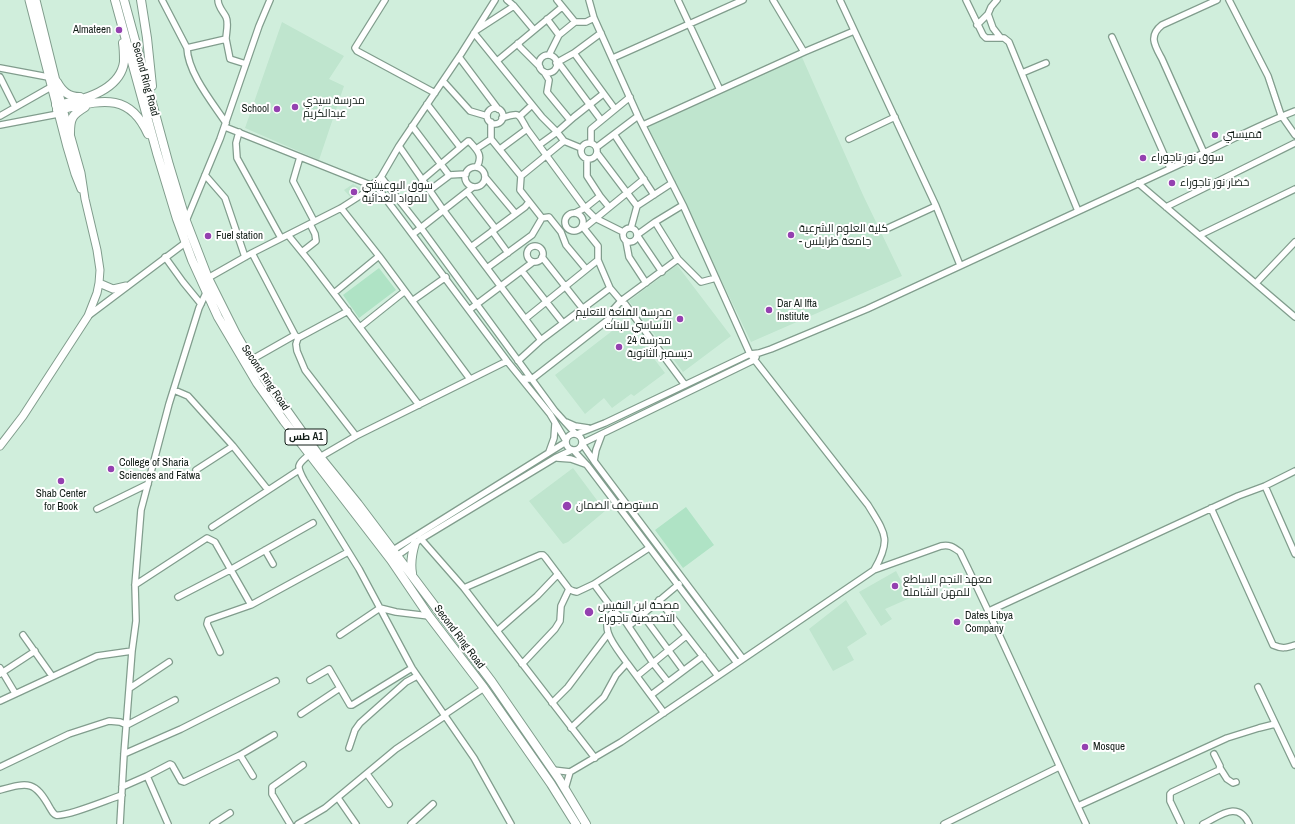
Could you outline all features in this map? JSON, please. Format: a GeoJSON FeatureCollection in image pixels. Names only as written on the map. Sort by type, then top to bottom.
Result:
{"type":"FeatureCollection","features":[{"type":"Feature","properties":{"kind":"highway","name":"Second Ring Road"},"geometry":{"type":"LineString","coordinates":[[115,0],[157,153],[185,244],[206,293],[239,354],[257,383],[284,421],[392,555],[412,574],[492,682],[565,789],[586,824]]}},
{"type":"Feature","properties":{"kind":"highway","name":"Second Ring Road"},"geometry":{"type":"LineString","coordinates":[[124,0],[169,165],[186,221],[208,278],[236,334],[251,360],[320,457],[358,504],[392,555],[429,616],[484,688],[552,784],[576,824]]}},
{"type":"Feature","properties":{"kind":"highway"},"geometry":{"type":"LineString","coordinates":[[141,0],[147,38],[154,111]]}},
{"type":"Feature","properties":{"kind":"highway"},"geometry":{"type":"LineString","coordinates":[[70,133],[72,118],[75,114],[88,100],[104,90],[117,78],[121,71],[124,62],[123,30]]}},
{"type":"Feature","properties":{"kind":"highway"},"geometry":{"type":"LineString","coordinates":[[54,84],[66,94],[88,100],[122,104],[132,110],[147,130],[157,153]]}},
{"type":"Feature","properties":{"kind":"highway"},"geometry":{"type":"LineString","coordinates":[[59,108],[88,100]]}},
{"type":"Feature","properties":{"kind":"highway"},"geometry":{"type":"LineString","coordinates":[[412,574],[410,564],[411,555],[418,541]]}},
{"type":"Feature","properties":{"kind":"main road"},"geometry":{"type":"LineString","coordinates":[[29,0],[48,77],[54,84]]}},
{"type":"Feature","properties":{"kind":"main road"},"geometry":{"type":"LineString","coordinates":[[36,0],[75,174],[85,199]]}},
{"type":"Feature","properties":{"kind":"main road"},"geometry":{"type":"LineString","coordinates":[[0,446],[23,416],[88,316],[97,293],[99,283],[100,270],[97,250],[85,199],[81,173],[70,133],[59,108]]}},
{"type":"Feature","properties":{"kind":"main road"},"geometry":{"type":"LineString","coordinates":[[99,283],[113,289],[126,286]]}},
{"type":"Feature","properties":{"kind":"street"},"geometry":{"type":"LineString","coordinates":[[162,0],[186,48],[189,64],[225,125],[300,158],[374,185],[413,234],[520,378],[550,414],[568,447],[573,450],[587,465],[737,663]]}},
{"type":"Feature","properties":{"kind":"street"},"geometry":{"type":"LineString","coordinates":[[218,0],[218,5],[226,17],[226,40],[230,59],[246,64]]}},
{"type":"Feature","properties":{"kind":"street"},"geometry":{"type":"LineString","coordinates":[[186,221],[225,125],[258,26],[270,0]]}},
{"type":"Feature","properties":{"kind":"street"},"geometry":{"type":"LineString","coordinates":[[385,0],[355,48],[357,51],[435,93]]}},
{"type":"Feature","properties":{"kind":"street"},"geometry":{"type":"LineString","coordinates":[[208,278],[280,238],[341,208],[370,190],[381,177],[399,146],[495,0]]}},
{"type":"Feature","properties":{"kind":"street"},"geometry":{"type":"LineString","coordinates":[[507,0],[534,30]]}},
{"type":"Feature","properties":{"kind":"street"},"geometry":{"type":"LineString","coordinates":[[557,0],[575,22]]}},
{"type":"Feature","properties":{"kind":"street"},"geometry":{"type":"LineString","coordinates":[[588,0],[594,18],[638,116],[683,205],[750,354],[850,481],[868,505],[883,530],[885,542],[882,555],[874,570]]}},
{"type":"Feature","properties":{"kind":"street"},"geometry":{"type":"LineString","coordinates":[[678,0],[720,90]]}},
{"type":"Feature","properties":{"kind":"street"},"geometry":{"type":"LineString","coordinates":[[613,58],[743,0]]}},
{"type":"Feature","properties":{"kind":"street"},"geometry":{"type":"LineString","coordinates":[[773,0],[804,52]]}},
{"type":"Feature","properties":{"kind":"street"},"geometry":{"type":"LineString","coordinates":[[840,0],[936,206],[960,265]]}},
{"type":"Feature","properties":{"kind":"street"},"geometry":{"type":"LineString","coordinates":[[966,0],[978,26],[986,38],[1000,37],[1009,42],[1078,211]]}},
{"type":"Feature","properties":{"kind":"street"},"geometry":{"type":"LineString","coordinates":[[978,26],[988,14],[996,0]]}},
{"type":"Feature","properties":{"kind":"street"},"geometry":{"type":"LineString","coordinates":[[1204,153],[1156,48],[1154,39],[1156,30],[1162,25],[1217,0]]}},
{"type":"Feature","properties":{"kind":"street"},"geometry":{"type":"LineString","coordinates":[[1229,0],[1268,76],[1281,115],[1295,135]]}},
{"type":"Feature","properties":{"kind":"street"},"geometry":{"type":"LineString","coordinates":[[475,32],[514,6]]}},
{"type":"Feature","properties":{"kind":"street"},"geometry":{"type":"LineString","coordinates":[[497,61],[562,7]]}},
{"type":"Feature","properties":{"kind":"street"},"geometry":{"type":"LineString","coordinates":[[988,14],[993,28],[1000,37]]}},
{"type":"Feature","properties":{"kind":"street"},"geometry":{"type":"LineString","coordinates":[[570,120],[547,92],[549,80],[539,65],[541,59],[549,55],[558,35],[575,22],[586,22],[594,18]]}},
{"type":"Feature","properties":{"kind":"street"},"geometry":{"type":"LineString","coordinates":[[547,19],[558,35]]}},
{"type":"Feature","properties":{"kind":"street"},"geometry":{"type":"LineString","coordinates":[[643,125],[854,31]]}},
{"type":"Feature","properties":{"kind":"street"},"geometry":{"type":"LineString","coordinates":[[475,32],[547,123],[564,141],[581,148]]}},
{"type":"Feature","properties":{"kind":"street"},"geometry":{"type":"LineString","coordinates":[[518,43],[542,70],[547,72],[553,71],[557,63],[601,33]]}},
{"type":"Feature","properties":{"kind":"street"},"geometry":{"type":"LineString","coordinates":[[1112,37],[1170,168]]}},
{"type":"Feature","properties":{"kind":"street"},"geometry":{"type":"LineString","coordinates":[[186,48],[226,40]]}},
{"type":"Feature","properties":{"kind":"street"},"geometry":{"type":"LineString","coordinates":[[574,52],[615,109]]}},
{"type":"Feature","properties":{"kind":"street"},"geometry":{"type":"LineString","coordinates":[[549,55],[554,58],[601,120]]}},
{"type":"Feature","properties":{"kind":"street"},"geometry":{"type":"LineString","coordinates":[[458,58],[502,113],[502,118]]}},
{"type":"Feature","properties":{"kind":"street"},"geometry":{"type":"LineString","coordinates":[[1022,73],[1046,63]]}},
{"type":"Feature","properties":{"kind":"street"},"geometry":{"type":"LineString","coordinates":[[0,68],[48,77]]}},
{"type":"Feature","properties":{"kind":"street"},"geometry":{"type":"LineString","coordinates":[[0,77],[14,107]]}},
{"type":"Feature","properties":{"kind":"street"},"geometry":{"type":"LineString","coordinates":[[442,81],[470,111],[487,116],[491,122],[491,139],[521,176],[520,190],[542,218]]}},
{"type":"Feature","properties":{"kind":"street"},"geometry":{"type":"LineString","coordinates":[[0,116],[54,84]]}},
{"type":"Feature","properties":{"kind":"street"},"geometry":{"type":"LineString","coordinates":[[539,145],[603,94]]}},
{"type":"Feature","properties":{"kind":"street"},"geometry":{"type":"LineString","coordinates":[[630,97],[591,129],[591,142],[637,206]]}},
{"type":"Feature","properties":{"kind":"street"},"geometry":{"type":"LineString","coordinates":[[427,104],[460,147]]}},
{"type":"Feature","properties":{"kind":"street"},"geometry":{"type":"LineString","coordinates":[[520,116],[532,105]]}},
{"type":"Feature","properties":{"kind":"street"},"geometry":{"type":"LineString","coordinates":[[0,125],[59,108]]}},
{"type":"Feature","properties":{"kind":"street"},"geometry":{"type":"LineString","coordinates":[[487,116],[491,109],[498,109]]}},
{"type":"Feature","properties":{"kind":"street"},"geometry":{"type":"LineString","coordinates":[[392,555],[566,441],[570,435],[593,428],[750,354],[759,353],[867,309],[1204,153],[1281,115],[1295,111]]}},
{"type":"Feature","properties":{"kind":"street"},"geometry":{"type":"LineString","coordinates":[[491,122],[496,123],[502,118],[515,114],[520,116],[527,129],[585,208],[595,218],[623,232]]}},
{"type":"Feature","properties":{"kind":"street"},"geometry":{"type":"LineString","coordinates":[[587,159],[592,158],[597,150],[614,134],[638,116]]}},
{"type":"Feature","properties":{"kind":"street"},"geometry":{"type":"LineString","coordinates":[[849,139],[895,117]]}},
{"type":"Feature","properties":{"kind":"street"},"geometry":{"type":"LineString","coordinates":[[412,126],[450,175]]}},
{"type":"Feature","properties":{"kind":"street"},"geometry":{"type":"LineString","coordinates":[[500,149],[527,129]]}},
{"type":"Feature","properties":{"kind":"street"},"geometry":{"type":"LineString","coordinates":[[239,132],[236,143],[237,158],[280,238]]}},
{"type":"Feature","properties":{"kind":"street"},"geometry":{"type":"LineString","coordinates":[[614,134],[654,195]]}},
{"type":"Feature","properties":{"kind":"street"},"geometry":{"type":"LineString","coordinates":[[476,149],[491,139]]}},
{"type":"Feature","properties":{"kind":"street"},"geometry":{"type":"LineString","coordinates":[[422,180],[469,140],[476,149],[480,159],[477,168]]}},
{"type":"Feature","properties":{"kind":"street"},"geometry":{"type":"LineString","coordinates":[[521,176],[564,141]]}},
{"type":"Feature","properties":{"kind":"street"},"geometry":{"type":"LineString","coordinates":[[587,159],[581,154],[581,148],[584,144],[591,142]]}},
{"type":"Feature","properties":{"kind":"street"},"geometry":{"type":"LineString","coordinates":[[1166,207],[1295,143]]}},
{"type":"Feature","properties":{"kind":"street"},"geometry":{"type":"LineString","coordinates":[[399,146],[444,211],[541,340]]}},
{"type":"Feature","properties":{"kind":"street"},"geometry":{"type":"LineString","coordinates":[[300,158],[293,181],[312,222],[316,241],[302,252]]}},
{"type":"Feature","properties":{"kind":"street"},"geometry":{"type":"LineString","coordinates":[[587,159],[587,176],[609,207]]}},
{"type":"Feature","properties":{"kind":"street"},"geometry":{"type":"LineString","coordinates":[[473,187],[467,184],[465,177],[470,169],[477,168],[482,171],[485,177],[515,213]]}},
{"type":"Feature","properties":{"kind":"street"},"geometry":{"type":"LineString","coordinates":[[430,190],[450,175],[466,174]]}},
{"type":"Feature","properties":{"kind":"street"},"geometry":{"type":"LineString","coordinates":[[205,175],[226,202],[245,257]]}},
{"type":"Feature","properties":{"kind":"street"},"geometry":{"type":"LineString","coordinates":[[381,177],[421,228],[564,422],[576,434],[581,436],[583,444],[594,461],[743,659]]}},
{"type":"Feature","properties":{"kind":"street"},"geometry":{"type":"LineString","coordinates":[[413,234],[473,187],[480,186],[485,177]]}},
{"type":"Feature","properties":{"kind":"street"},"geometry":{"type":"LineString","coordinates":[[600,196],[585,208],[570,214],[566,218],[565,223],[567,228],[574,231],[579,230],[644,179]]}},
{"type":"Feature","properties":{"kind":"street"},"geometry":{"type":"LineString","coordinates":[[631,228],[637,206],[672,183]]}},
{"type":"Feature","properties":{"kind":"street"},"geometry":{"type":"LineString","coordinates":[[1138,183],[1295,317]]}},
{"type":"Feature","properties":{"kind":"street"},"geometry":{"type":"LineString","coordinates":[[1200,235],[1295,189]]}},
{"type":"Feature","properties":{"kind":"street"},"geometry":{"type":"LineString","coordinates":[[467,192],[508,253]]}},
{"type":"Feature","properties":{"kind":"street"},"geometry":{"type":"LineString","coordinates":[[471,247],[529,202]]}},
{"type":"Feature","properties":{"kind":"street"},"geometry":{"type":"LineString","coordinates":[[626,241],[633,241],[637,235],[655,222],[683,205]]}},
{"type":"Feature","properties":{"kind":"street"},"geometry":{"type":"LineString","coordinates":[[886,229],[936,206]]}},
{"type":"Feature","properties":{"kind":"street"},"geometry":{"type":"LineString","coordinates":[[341,208],[379,256],[470,379]]}},
{"type":"Feature","properties":{"kind":"street"},"geometry":{"type":"LineString","coordinates":[[575,213],[582,216],[583,227],[598,246],[598,260],[610,288],[620,301],[625,304],[685,385]]}},
{"type":"Feature","properties":{"kind":"street"},"geometry":{"type":"LineString","coordinates":[[542,218],[549,217],[561,232],[566,245],[586,269]]}},
{"type":"Feature","properties":{"kind":"street"},"geometry":{"type":"LineString","coordinates":[[487,268],[532,235],[542,218]]}},
{"type":"Feature","properties":{"kind":"street"},"geometry":{"type":"LineString","coordinates":[[655,222],[678,259],[701,282],[716,278]]}},
{"type":"Feature","properties":{"kind":"street"},"geometry":{"type":"LineString","coordinates":[[561,232],[567,228]]}},
{"type":"Feature","properties":{"kind":"street"},"geometry":{"type":"LineString","coordinates":[[623,232],[626,229],[631,228]]}},
{"type":"Feature","properties":{"kind":"street"},"geometry":{"type":"LineString","coordinates":[[631,228],[635,230],[662,272]]}},
{"type":"Feature","properties":{"kind":"street"},"geometry":{"type":"LineString","coordinates":[[623,232],[629,257],[646,283]]}},
{"type":"Feature","properties":{"kind":"street"},"geometry":{"type":"LineString","coordinates":[[288,235],[420,405]]}},
{"type":"Feature","properties":{"kind":"street"},"geometry":{"type":"LineString","coordinates":[[1256,283],[1295,242]]}},
{"type":"Feature","properties":{"kind":"street"},"geometry":{"type":"LineString","coordinates":[[88,316],[165,257],[185,244]]}},
{"type":"Feature","properties":{"kind":"street"},"geometry":{"type":"LineString","coordinates":[[533,262],[529,260],[527,255],[528,250],[531,247],[536,246],[541,249],[542,257],[583,309]]}},
{"type":"Feature","properties":{"kind":"street"},"geometry":{"type":"LineString","coordinates":[[252,253],[297,336],[297,351],[305,370],[356,436]]}},
{"type":"Feature","properties":{"kind":"street"},"geometry":{"type":"LineString","coordinates":[[334,293],[379,256]]}},
{"type":"Feature","properties":{"kind":"street"},"geometry":{"type":"LineString","coordinates":[[165,257],[200,304]]}},
{"type":"Feature","properties":{"kind":"street"},"geometry":{"type":"LineString","coordinates":[[470,310],[533,262],[539,261],[542,257]]}},
{"type":"Feature","properties":{"kind":"street"},"geometry":{"type":"LineString","coordinates":[[520,378],[532,379],[609,319],[611,312],[620,301],[678,259]]}},
{"type":"Feature","properties":{"kind":"street"},"geometry":{"type":"LineString","coordinates":[[525,319],[598,260]]}},
{"type":"Feature","properties":{"kind":"street"},"geometry":{"type":"LineString","coordinates":[[522,271],[563,323]]}},
{"type":"Feature","properties":{"kind":"street"},"geometry":{"type":"LineString","coordinates":[[412,301],[446,278]]}},
{"type":"Feature","properties":{"kind":"street"},"geometry":{"type":"LineString","coordinates":[[518,361],[541,340],[610,288]]}},
{"type":"Feature","properties":{"kind":"street"},"geometry":{"type":"LineString","coordinates":[[360,328],[405,291]]}},
{"type":"Feature","properties":{"kind":"street"},"geometry":{"type":"LineString","coordinates":[[123,823],[122,787],[132,651],[136,621],[135,585],[141,510],[174,390],[200,304],[206,293]]}},
{"type":"Feature","properties":{"kind":"street"},"geometry":{"type":"LineString","coordinates":[[251,360],[348,311]]}},
{"type":"Feature","properties":{"kind":"street"},"geometry":{"type":"LineString","coordinates":[[392,555],[418,541],[555,458],[579,449],[583,444],[602,434],[754,360],[759,353]]}},
{"type":"Feature","properties":{"kind":"street"},"geometry":{"type":"LineString","coordinates":[[320,457],[356,436],[507,360]]}},
{"type":"Feature","properties":{"kind":"street"},"geometry":{"type":"LineString","coordinates":[[732,362],[735,369]]}},
{"type":"Feature","properties":{"kind":"street"},"geometry":{"type":"LineString","coordinates":[[174,390],[188,396],[233,446],[268,490]]}},
{"type":"Feature","properties":{"kind":"street"},"geometry":{"type":"LineString","coordinates":[[564,422],[581,428],[593,428]]}},
{"type":"Feature","properties":{"kind":"street"},"geometry":{"type":"LineString","coordinates":[[549,452],[554,438],[555,424]]}},
{"type":"Feature","properties":{"kind":"street"},"geometry":{"type":"LineString","coordinates":[[594,461],[596,450],[602,434]]}},
{"type":"Feature","properties":{"kind":"street"},"geometry":{"type":"LineString","coordinates":[[196,470],[233,446]]}},
{"type":"Feature","properties":{"kind":"street"},"geometry":{"type":"LineString","coordinates":[[310,454],[299,464],[299,470],[304,480],[359,569],[412,668],[474,758],[511,824]]}},
{"type":"Feature","properties":{"kind":"street"},"geometry":{"type":"LineString","coordinates":[[555,458],[571,459],[587,465]]}},
{"type":"Feature","properties":{"kind":"street"},"geometry":{"type":"LineString","coordinates":[[212,527],[299,470]]}},
{"type":"Feature","properties":{"kind":"street"},"geometry":{"type":"LineString","coordinates":[[989,612],[1211,508],[1295,472]]}},
{"type":"Feature","properties":{"kind":"street"},"geometry":{"type":"LineString","coordinates":[[97,509],[148,484]]}},
{"type":"Feature","properties":{"kind":"street"},"geometry":{"type":"LineString","coordinates":[[1265,486],[1295,554]]}},
{"type":"Feature","properties":{"kind":"street"},"geometry":{"type":"LineString","coordinates":[[621,510],[627,506]]}},
{"type":"Feature","properties":{"kind":"street"},"geometry":{"type":"LineString","coordinates":[[1211,508],[1273,645],[1279,648],[1295,645]]}},
{"type":"Feature","properties":{"kind":"street"},"geometry":{"type":"LineString","coordinates":[[178,597],[230,570],[314,522]]}},
{"type":"Feature","properties":{"kind":"street"},"geometry":{"type":"LineString","coordinates":[[135,585],[207,538],[215,542],[251,605]]}},
{"type":"Feature","properties":{"kind":"street"},"geometry":{"type":"LineString","coordinates":[[418,541],[464,588],[595,758]]}},
{"type":"Feature","properties":{"kind":"street"},"geometry":{"type":"LineString","coordinates":[[552,770],[570,772],[595,758],[664,713],[874,570],[946,545],[953,546],[960,552],[1086,824]]}},
{"type":"Feature","properties":{"kind":"street"},"geometry":{"type":"LineString","coordinates":[[464,588],[540,554],[543,555],[569,589],[577,592],[594,584],[649,548]]}},
{"type":"Feature","properties":{"kind":"street"},"geometry":{"type":"LineString","coordinates":[[265,550],[273,564]]}},
{"type":"Feature","properties":{"kind":"street"},"geometry":{"type":"LineString","coordinates":[[220,652],[207,624],[208,620],[251,605],[348,552]]}},
{"type":"Feature","properties":{"kind":"street"},"geometry":{"type":"LineString","coordinates":[[497,631],[537,596],[558,574]]}},
{"type":"Feature","properties":{"kind":"street"},"geometry":{"type":"LineString","coordinates":[[629,626],[683,580]]}},
{"type":"Feature","properties":{"kind":"street"},"geometry":{"type":"LineString","coordinates":[[594,584],[614,610],[625,620],[653,663],[668,682]]}},
{"type":"Feature","properties":{"kind":"street"},"geometry":{"type":"LineString","coordinates":[[522,664],[558,625],[560,621],[561,606],[569,589]]}},
{"type":"Feature","properties":{"kind":"street"},"geometry":{"type":"LineString","coordinates":[[686,596],[692,592]]}},
{"type":"Feature","properties":{"kind":"street"},"geometry":{"type":"LineString","coordinates":[[659,600],[718,676]]}},
{"type":"Feature","properties":{"kind":"street"},"geometry":{"type":"LineString","coordinates":[[340,635],[380,608],[396,612],[429,616]]}},
{"type":"Feature","properties":{"kind":"street"},"geometry":{"type":"LineString","coordinates":[[614,610],[607,621],[608,635],[664,713]]}},
{"type":"Feature","properties":{"kind":"street"},"geometry":{"type":"LineString","coordinates":[[642,614],[684,670]]}},
{"type":"Feature","properties":{"kind":"street"},"geometry":{"type":"LineString","coordinates":[[23,635],[52,676]]}},
{"type":"Feature","properties":{"kind":"street"},"geometry":{"type":"LineString","coordinates":[[552,703],[568,688],[608,635]]}},
{"type":"Feature","properties":{"kind":"street"},"geometry":{"type":"LineString","coordinates":[[637,676],[686,636]]}},
{"type":"Feature","properties":{"kind":"street"},"geometry":{"type":"LineString","coordinates":[[15,693],[1,671],[35,651]]}},
{"type":"Feature","properties":{"kind":"street"},"geometry":{"type":"LineString","coordinates":[[0,701],[97,656],[132,651]]}},
{"type":"Feature","properties":{"kind":"street"},"geometry":{"type":"LineString","coordinates":[[651,695],[702,656]]}},
{"type":"Feature","properties":{"kind":"street"},"geometry":{"type":"LineString","coordinates":[[130,688],[169,662]]}},
{"type":"Feature","properties":{"kind":"street"},"geometry":{"type":"LineString","coordinates":[[572,728],[604,697],[616,675],[627,663]]}},
{"type":"Feature","properties":{"kind":"street"},"geometry":{"type":"LineString","coordinates":[[310,680],[328,669],[350,705],[353,705],[412,668]]}},
{"type":"Feature","properties":{"kind":"street"},"geometry":{"type":"LineString","coordinates":[[349,748],[355,730],[360,723],[406,682],[417,676]]}},
{"type":"Feature","properties":{"kind":"street"},"geometry":{"type":"LineString","coordinates":[[124,754],[181,729],[276,681]]}},
{"type":"Feature","properties":{"kind":"street"},"geometry":{"type":"LineString","coordinates":[[1258,687],[1295,765]]}},
{"type":"Feature","properties":{"kind":"street"},"geometry":{"type":"LineString","coordinates":[[301,714],[340,688]]}},
{"type":"Feature","properties":{"kind":"street"},"geometry":{"type":"LineString","coordinates":[[298,824],[325,808],[396,749],[484,688]]}},
{"type":"Feature","properties":{"kind":"street"},"geometry":{"type":"LineString","coordinates":[[127,725],[175,700]]}},
{"type":"Feature","properties":{"kind":"street"},"geometry":{"type":"LineString","coordinates":[[0,767],[69,734],[109,721],[120,722],[127,725]]}},
{"type":"Feature","properties":{"kind":"street"},"geometry":{"type":"LineString","coordinates":[[1078,806],[1227,738],[1275,724]]}},
{"type":"Feature","properties":{"kind":"street"},"geometry":{"type":"LineString","coordinates":[[122,787],[170,764],[181,781],[184,782],[240,755],[274,735]]}},
{"type":"Feature","properties":{"kind":"street"},"geometry":{"type":"LineString","coordinates":[[1214,754],[1220,768],[1229,781],[1233,783],[1236,782]]}},
{"type":"Feature","properties":{"kind":"street"},"geometry":{"type":"LineString","coordinates":[[240,755],[253,776]]}},
{"type":"Feature","properties":{"kind":"street"},"geometry":{"type":"LineString","coordinates":[[290,824],[272,794],[272,787],[303,765]]}},
{"type":"Feature","properties":{"kind":"street"},"geometry":{"type":"LineString","coordinates":[[944,824],[1059,767]]}},
{"type":"Feature","properties":{"kind":"street"},"geometry":{"type":"LineString","coordinates":[[1181,824],[1170,799],[1170,794],[1219,770],[1220,768]]}},
{"type":"Feature","properties":{"kind":"street"},"geometry":{"type":"LineString","coordinates":[[565,789],[570,772]]}},
{"type":"Feature","properties":{"kind":"street"},"geometry":{"type":"LineString","coordinates":[[367,774],[389,804]]}},
{"type":"Feature","properties":{"kind":"street"},"geometry":{"type":"LineString","coordinates":[[147,776],[168,824]]}},
{"type":"Feature","properties":{"kind":"street"},"geometry":{"type":"LineString","coordinates":[[0,790],[24,784],[34,787],[42,795],[53,814],[58,815],[76,812],[122,795]]}},
{"type":"Feature","properties":{"kind":"street"},"geometry":{"type":"LineString","coordinates":[[338,798],[356,824]]}},
{"type":"Feature","properties":{"kind":"street"},"geometry":{"type":"LineString","coordinates":[[410,824],[433,804]]}},
{"type":"Feature","properties":{"kind":"street"},"geometry":{"type":"LineString","coordinates":[[1203,824],[1234,810],[1241,812],[1249,824]]}},
{"type":"Feature","properties":{"kind":"street"},"geometry":{"type":"LineString","coordinates":[[213,824],[230,813]]}},
{"type":"Feature","properties":{"kind":"shaded area","name":"مدرسة سيدي عبدالكريم"},"geometry":{"type":"Polygon","coordinates":[[[282,22],[344,56],[329,79],[344,86],[319,160],[245,128],[282,22]]]}},
{"type":"Feature","properties":{"kind":"shaded area","name":"كلية العلوم الشرعية - جامعة طرابلس"},"geometry":{"type":"Polygon","coordinates":[[[801,55],[863,195],[902,276],[751,342],[647,125],[801,55]]]}},
{"type":"Feature","properties":{"kind":"shaded area","name":"سوق البوعيشي للمواد الغدائية"},"geometry":{"type":"Polygon","coordinates":[[[353,184],[365,190],[353,200],[344,190],[353,184]]]}},
{"type":"Feature","properties":{"kind":"shaded area","name":"مدرسة القلعة للتعليم الأساسي للبنات"},"geometry":{"type":"Polygon","coordinates":[[[677,265],[731,336],[683,372],[629,301],[677,265]]]}},
{"type":"Feature","properties":{"kind":"shaded area"},"geometry":{"type":"Polygon","coordinates":[[[379,268],[396,290],[359,318],[343,295],[379,268]]]}},
{"type":"Feature","properties":{"kind":"shaded area","name":"مدرسة 24 ديسمبر الثانوية"},"geometry":{"type":"Polygon","coordinates":[[[625,321],[665,373],[634,396],[631,394],[612,408],[604,398],[585,414],[555,375],[625,321]]]}},
{"type":"Feature","properties":{"kind":"shaded area","name":"مستوصف الضمان"},"geometry":{"type":"Polygon","coordinates":[[[573,468],[605,511],[568,542],[563,544],[529,501],[573,468]]]}},
{"type":"Feature","properties":{"kind":"shaded area"},"geometry":{"type":"Polygon","coordinates":[[[686,507],[714,545],[683,568],[655,530],[686,507]]]}},
{"type":"Feature","properties":{"kind":"shaded area"},"geometry":{"type":"Polygon","coordinates":[[[896,571],[910,598],[885,609],[892,619],[881,626],[859,592],[896,571]]]}},
{"type":"Feature","properties":{"kind":"shaded area"},"geometry":{"type":"Polygon","coordinates":[[[846,600],[867,634],[847,647],[854,660],[833,671],[809,629],[846,600]]]}},
{"type":"Feature","properties":{"kind":"place","name":"Almateen"},"geometry":{"type":"Point","coordinates":[119,30]}},
{"type":"Feature","properties":{"kind":"place","name":"مدرسة سيدي عبدالكريم"},"geometry":{"type":"Point","coordinates":[295,107]}},
{"type":"Feature","properties":{"kind":"place","name":"School"},"geometry":{"type":"Point","coordinates":[277,109]}},
{"type":"Feature","properties":{"kind":"place","name":"قميستي"},"geometry":{"type":"Point","coordinates":[1215,135]}},
{"type":"Feature","properties":{"kind":"place","name":"سوق نور تاجوراء"},"geometry":{"type":"Point","coordinates":[1143,158]}},
{"type":"Feature","properties":{"kind":"place","name":"خضار نور تاجوراء"},"geometry":{"type":"Point","coordinates":[1172,183]}},
{"type":"Feature","properties":{"kind":"place","name":"سوق البوعيشي للمواد الغدائية"},"geometry":{"type":"Point","coordinates":[354,192]}},
{"type":"Feature","properties":{"kind":"place","name":"كلية العلوم الشرعية - جامعة طرابلس"},"geometry":{"type":"Point","coordinates":[791,235]}},
{"type":"Feature","properties":{"kind":"place","name":"Fuel station"},"geometry":{"type":"Point","coordinates":[208,236]}},
{"type":"Feature","properties":{"kind":"place","name":"Dar Al Ifta Institute"},"geometry":{"type":"Point","coordinates":[769,310]}},
{"type":"Feature","properties":{"kind":"place","name":"مدرسة القلعة للتعليم الأساسي للبنات"},"geometry":{"type":"Point","coordinates":[680,319]}},
{"type":"Feature","properties":{"kind":"place","name":"مدرسة 24 ديسمبر الثانوية"},"geometry":{"type":"Point","coordinates":[619,347]}},
{"type":"Feature","properties":{"kind":"place","name":"College of Sharia Sciences and Fatwa"},"geometry":{"type":"Point","coordinates":[111,469]}},
{"type":"Feature","properties":{"kind":"place","name":"Shab Center for Book"},"geometry":{"type":"Point","coordinates":[61,481]}},
{"type":"Feature","properties":{"kind":"place","name":"مستوصف الضمان"},"geometry":{"type":"Point","coordinates":[567,506]}},
{"type":"Feature","properties":{"kind":"place","name":"معهد النجم الساطع للمهن الشاملة"},"geometry":{"type":"Point","coordinates":[895,586]}},
{"type":"Feature","properties":{"kind":"place","name":"مصحة ابن النفيس التخصصية تاجوراء"},"geometry":{"type":"Point","coordinates":[589,612]}},
{"type":"Feature","properties":{"kind":"place","name":"Dates Libya Company"},"geometry":{"type":"Point","coordinates":[957,622]}},
{"type":"Feature","properties":{"kind":"place","name":"Mosque"},"geometry":{"type":"Point","coordinates":[1085,747]}}]}
